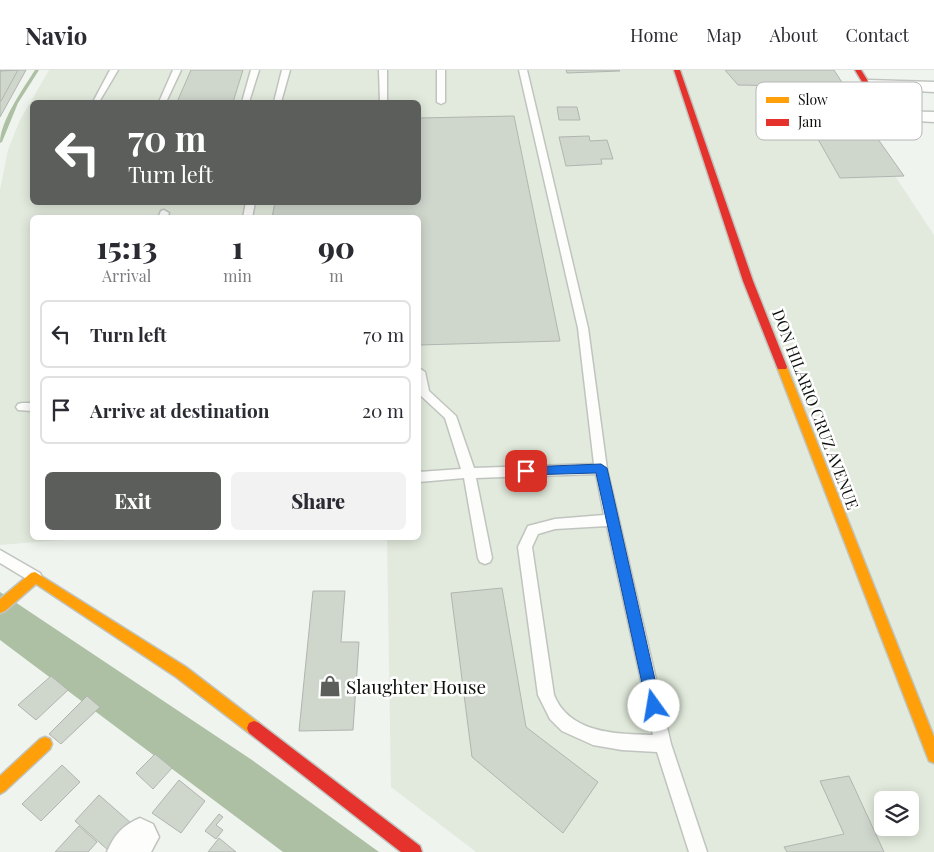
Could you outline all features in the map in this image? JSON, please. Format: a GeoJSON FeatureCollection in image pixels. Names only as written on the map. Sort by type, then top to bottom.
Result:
{"type":"FeatureCollection","features":[{"type":"Feature","properties":{"kind":"street","name":"DON HILARIO CRUZ AVENUE"},"geometry":{"type":"LineString","coordinates":[[677,70],[748,280],[934,756]]}},
{"type":"Feature","properties":{"kind":"street"},"geometry":{"type":"LineString","coordinates":[[858,70],[865,82]]}},
{"type":"Feature","properties":{"kind":"street"},"geometry":{"type":"LineString","coordinates":[[0,607],[35,577],[181,672],[414,852]]}},
{"type":"Feature","properties":{"kind":"street"},"geometry":{"type":"LineString","coordinates":[[0,786],[45,744]]}},
{"type":"Feature","properties":{"kind":"lane"},"geometry":{"type":"LineString","coordinates":[[97,100],[114,70]]}},
{"type":"Feature","properties":{"kind":"lane"},"geometry":{"type":"LineString","coordinates":[[163,100],[177,70]]}},
{"type":"Feature","properties":{"kind":"lane"},"geometry":{"type":"LineString","coordinates":[[247,100],[255,70]]}},
{"type":"Feature","properties":{"kind":"lane"},"geometry":{"type":"LineString","coordinates":[[278,100],[286,70]]}},
{"type":"Feature","properties":{"kind":"lane"},"geometry":{"type":"LineString","coordinates":[[383,70],[384,100]]}},
{"type":"Feature","properties":{"kind":"lane"},"geometry":{"type":"LineString","coordinates":[[441,102],[442,70]]}},
{"type":"Feature","properties":{"kind":"lane"},"geometry":{"type":"LineString","coordinates":[[523,70],[583,328],[601,468],[612,520],[663,744],[698,852]]}},
{"type":"Feature","properties":{"kind":"lane"},"geometry":{"type":"LineString","coordinates":[[421,380],[424,393],[450,416],[469,473],[485,558]]}},
{"type":"Feature","properties":{"kind":"lane"},"geometry":{"type":"LineString","coordinates":[[421,477],[601,468]]}},
{"type":"Feature","properties":{"kind":"lane"},"geometry":{"type":"LineString","coordinates":[[612,520],[555,524],[533,530],[525,547],[546,695],[557,716],[580,732],[611,740],[663,744]]}},
{"type":"Feature","properties":{"kind":"lane"},"geometry":{"type":"LineString","coordinates":[[0,556],[35,577]]}},
{"type":"Feature","properties":{"kind":"shaded area"},"geometry":{"type":"Polygon","coordinates":[[[49,70],[825,70],[833,82],[756,82],[756,140],[871,140],[934,235],[934,852],[476,852],[391,787],[387,540],[421,540],[421,215],[30,215],[30,540],[60,540],[0,545],[0,190],[8,150],[19,122],[30,103],[30,205],[421,205],[421,100],[32,100],[49,70]]]}},
{"type":"Feature","properties":{"kind":"shaded area"},"geometry":{"type":"Polygon","coordinates":[[[0,592],[252,760],[379,852],[283,852],[0,640],[0,592]]]}},
{"type":"Feature","properties":{"kind":"building"},"geometry":{"type":"Polygon","coordinates":[[[0,70],[26,70],[0,117],[0,70]]]}},
{"type":"Feature","properties":{"kind":"building"},"geometry":{"type":"Polygon","coordinates":[[[18,70],[1,101],[0,101],[0,71],[18,70]]]}},
{"type":"Feature","properties":{"kind":"building"},"geometry":{"type":"Polygon","coordinates":[[[191,70],[243,70],[234,100],[178,100],[191,70]]]}},
{"type":"Feature","properties":{"kind":"building"},"geometry":{"type":"Polygon","coordinates":[[[566,70],[619,70],[620,71],[567,73],[566,70]]]}},
{"type":"Feature","properties":{"kind":"building"},"geometry":{"type":"Polygon","coordinates":[[[725,70],[834,70],[842,82],[756,82],[756,85],[738,85],[725,70]]]}},
{"type":"Feature","properties":{"kind":"building"},"geometry":{"type":"Polygon","coordinates":[[[557,107],[577,107],[580,120],[559,120],[557,107]]]}},
{"type":"Feature","properties":{"kind":"building"},"geometry":{"type":"Polygon","coordinates":[[[514,116],[560,341],[421,345],[421,215],[273,215],[274,205],[421,205],[421,118],[514,116]]]}},
{"type":"Feature","properties":{"kind":"building"},"geometry":{"type":"Polygon","coordinates":[[[589,136],[590,141],[607,140],[613,159],[601,159],[602,164],[566,166],[559,137],[589,136]]]}},
{"type":"Feature","properties":{"kind":"building"},"geometry":{"type":"Polygon","coordinates":[[[818,140],[879,140],[904,176],[840,178],[818,140]]]}},
{"type":"Feature","properties":{"kind":"building"},"geometry":{"type":"Polygon","coordinates":[[[502,588],[526,727],[598,782],[563,833],[472,757],[451,593],[502,588]]]}},
{"type":"Feature","properties":{"kind":"building","name":"Slaughter House"},"geometry":{"type":"Polygon","coordinates":[[[313,591],[345,591],[341,642],[359,642],[353,730],[299,731],[313,591]]]}},
{"type":"Feature","properties":{"kind":"building"},"geometry":{"type":"Polygon","coordinates":[[[51,676],[68,690],[36,720],[18,705],[51,676]]]}},
{"type":"Feature","properties":{"kind":"building"},"geometry":{"type":"Polygon","coordinates":[[[87,696],[100,707],[61,744],[49,734],[87,696]]]}},
{"type":"Feature","properties":{"kind":"building"},"geometry":{"type":"Polygon","coordinates":[[[155,754],[172,768],[153,789],[136,773],[155,754]]]}},
{"type":"Feature","properties":{"kind":"building"},"geometry":{"type":"Polygon","coordinates":[[[62,765],[80,782],[41,821],[22,804],[62,765]]]}},
{"type":"Feature","properties":{"kind":"building"},"geometry":{"type":"Polygon","coordinates":[[[849,776],[874,830],[874,836],[877,836],[884,852],[787,852],[784,847],[844,834],[820,781],[849,776]]]}},
{"type":"Feature","properties":{"kind":"building"},"geometry":{"type":"Polygon","coordinates":[[[179,780],[205,801],[181,833],[152,813],[179,780]]]}},
{"type":"Feature","properties":{"kind":"building"},"geometry":{"type":"Polygon","coordinates":[[[99,795],[131,823],[108,850],[75,821],[99,795]]]}},
{"type":"Feature","properties":{"kind":"building"},"geometry":{"type":"Polygon","coordinates":[[[219,814],[223,817],[216,825],[223,830],[216,839],[205,831],[219,814]]]}},
{"type":"Feature","properties":{"kind":"building"},"geometry":{"type":"Polygon","coordinates":[[[79,826],[97,842],[88,852],[55,852],[79,826]]]}},
{"type":"Feature","properties":{"kind":"building"},"geometry":{"type":"Polygon","coordinates":[[[219,838],[236,852],[208,852],[219,838]]]}},
{"type":"Feature","properties":{"kind":"waterway"},"geometry":{"type":"LineString","coordinates":[[0,142],[16,103],[37,70]]}},
{"type":"Feature","properties":{"kind":"traffic: slow"},"geometry":{"type":"LineString","coordinates":[[782,367],[934,756]]}},
{"type":"Feature","properties":{"kind":"traffic: slow"},"geometry":{"type":"LineString","coordinates":[[0,607],[35,577],[181,672],[254,728]]}},
{"type":"Feature","properties":{"kind":"traffic: slow"},"geometry":{"type":"LineString","coordinates":[[0,786],[45,744]]}},
{"type":"Feature","properties":{"kind":"traffic: jam"},"geometry":{"type":"LineString","coordinates":[[677,70],[748,281],[782,367]]}},
{"type":"Feature","properties":{"kind":"traffic: jam"},"geometry":{"type":"LineString","coordinates":[[858,70],[865,82]]}},
{"type":"Feature","properties":{"kind":"traffic: jam"},"geometry":{"type":"LineString","coordinates":[[254,728],[414,852]]}},
{"type":"Feature","properties":{"kind":"place","name":"Slaughter House"},"geometry":{"type":"Point","coordinates":[330,686]}},
{"type":"Feature","properties":{"kind":"route"},"geometry":{"type":"LineString","coordinates":[[526,471],[601,468],[654,706]]}}]}
